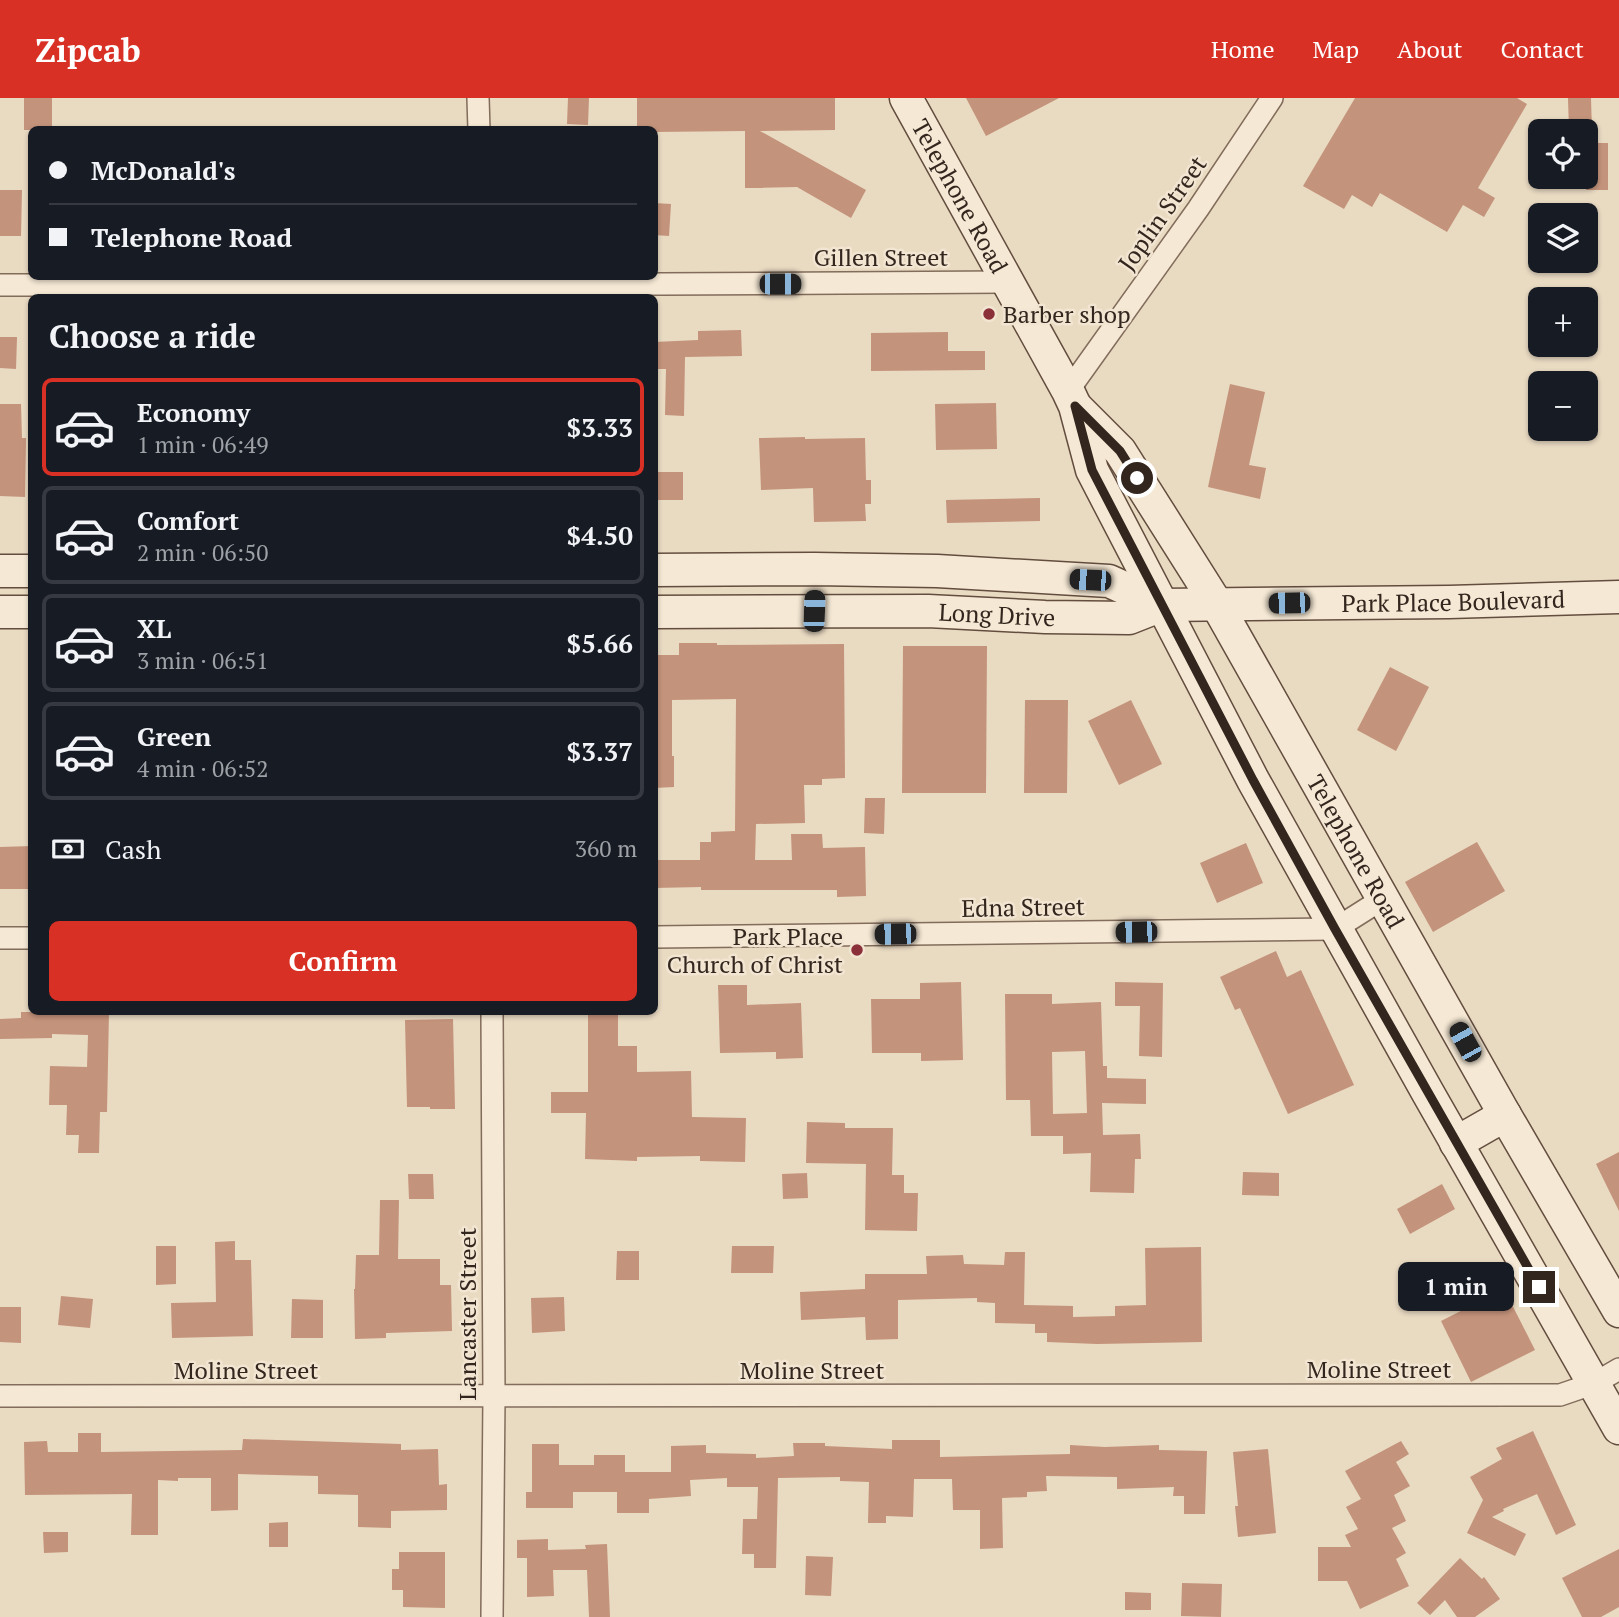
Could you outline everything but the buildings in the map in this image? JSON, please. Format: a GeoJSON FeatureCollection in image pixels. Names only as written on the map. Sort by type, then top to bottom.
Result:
{"type":"FeatureCollection","features":[{"type":"Feature","properties":{"kind":"main road","name":"Telephone Road"},"geometry":{"type":"LineString","coordinates":[[906,98],[1071,398],[1092,470],[1253,780],[1457,1143],[1607,1376],[1619,1428]]}},
{"type":"Feature","properties":{"kind":"main road","name":"Telephone Road"},"geometry":{"type":"LineString","coordinates":[[1071,398],[1120,451],[1216,603],[1505,1115],[1619,1311]]}},
{"type":"Feature","properties":{"kind":"main road"},"geometry":{"type":"LineString","coordinates":[[814,611],[815,569]]}},
{"type":"Feature","properties":{"kind":"main road","name":"Long Drive"},"geometry":{"type":"LineString","coordinates":[[658,570],[937,571],[1109,581],[1162,605]]}},
{"type":"Feature","properties":{"kind":"main road"},"geometry":{"type":"LineString","coordinates":[[0,571],[28,571]]}},
{"type":"Feature","properties":{"kind":"main road","name":"Park Place Boulevard"},"geometry":{"type":"LineString","coordinates":[[1162,605],[1619,597]]}},
{"type":"Feature","properties":{"kind":"main road","name":"Long Drive"},"geometry":{"type":"LineString","coordinates":[[658,612],[928,611],[1129,618],[1162,605]]}},
{"type":"Feature","properties":{"kind":"main road"},"geometry":{"type":"LineString","coordinates":[[0,612],[28,612]]}},
{"type":"Feature","properties":{"kind":"main road"},"geometry":{"type":"LineString","coordinates":[[1457,1143],[1505,1115]]}},
{"type":"Feature","properties":{"kind":"street"},"geometry":{"type":"LineString","coordinates":[[478,98],[479,126]]}},
{"type":"Feature","properties":{"kind":"street","name":"Joplin Street"},"geometry":{"type":"LineString","coordinates":[[1071,398],[1272,98]]}},
{"type":"Feature","properties":{"kind":"street","name":"Gillen Street"},"geometry":{"type":"LineString","coordinates":[[0,285],[479,286],[1007,282]]}},
{"type":"Feature","properties":{"kind":"street"},"geometry":{"type":"LineString","coordinates":[[1335,929],[1384,898]]}},
{"type":"Feature","properties":{"kind":"street","name":"Edna Street"},"geometry":{"type":"LineString","coordinates":[[658,937],[1335,929]]}},
{"type":"Feature","properties":{"kind":"street"},"geometry":{"type":"LineString","coordinates":[[0,938],[28,938]]}},
{"type":"Feature","properties":{"kind":"street","name":"Lancaster Street"},"geometry":{"type":"LineString","coordinates":[[492,1015],[492,1617]]}},
{"type":"Feature","properties":{"kind":"street","name":"Moline Street"},"geometry":{"type":"LineString","coordinates":[[0,1396],[1560,1395],[1607,1376]]}},
{"type":"Feature","properties":{"kind":"place","name":"Barber shop"},"geometry":{"type":"Point","coordinates":[989,314]}},
{"type":"Feature","properties":{"kind":"place","name":"Park Place Church of Christ"},"geometry":{"type":"Point","coordinates":[857,950]}},
{"type":"Feature","properties":{"kind":"route"},"geometry":{"type":"LineString","coordinates":[[1137,478],[1120,451],[1075,406],[1092,470],[1253,780],[1539,1287]]}}]}
